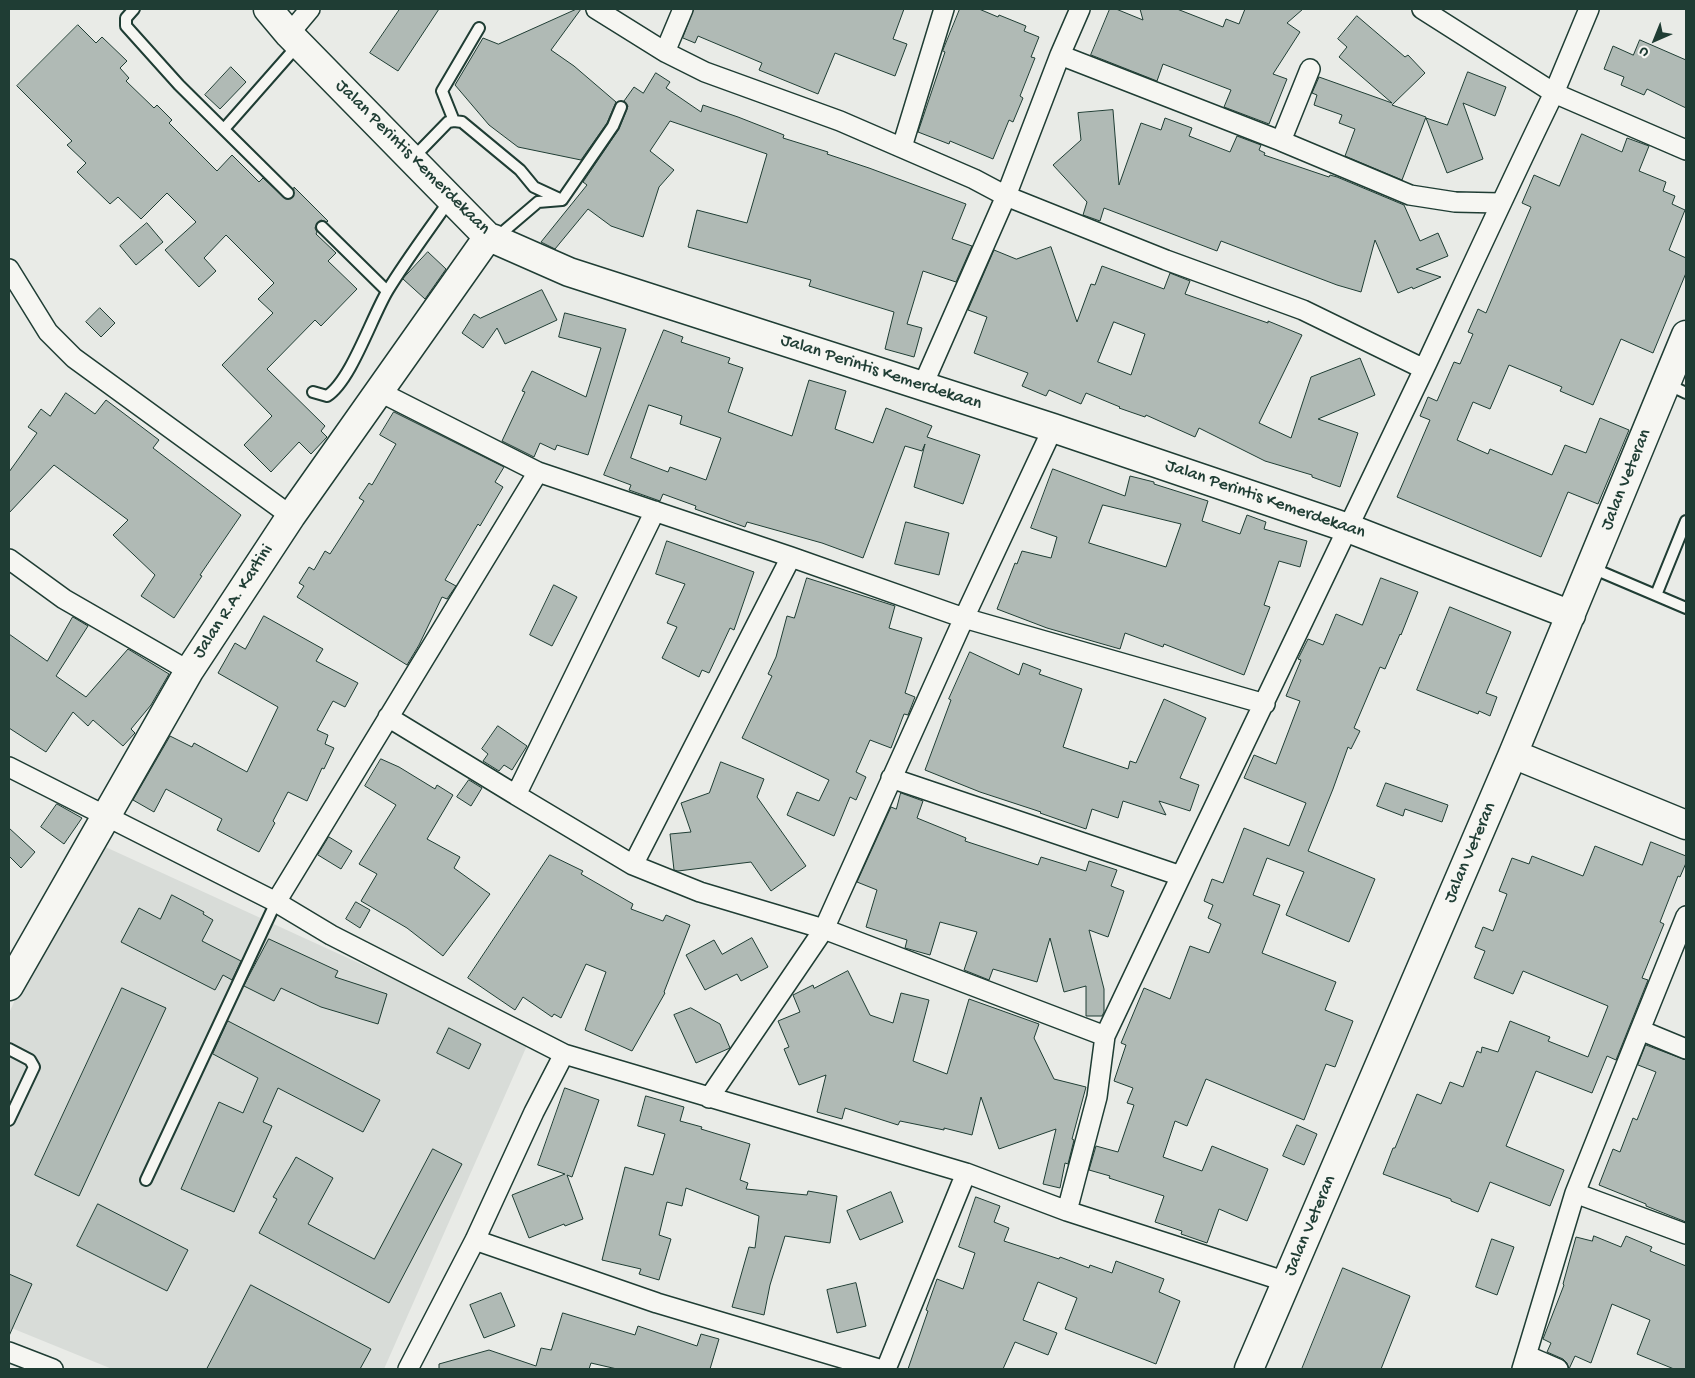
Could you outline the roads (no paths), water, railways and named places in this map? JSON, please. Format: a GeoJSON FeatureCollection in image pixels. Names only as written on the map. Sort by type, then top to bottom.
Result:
{"type":"FeatureCollection","features":[{"type":"Feature","properties":{"kind":"main road","name":"Jalan Perintis Kemerdekaan"},"geometry":{"type":"LineString","coordinates":[[268,9],[294,39],[491,238],[569,272],[1053,428],[1348,528],[1571,615]]}},
{"type":"Feature","properties":{"kind":"main road","name":"Jalan R.A. Kartini"},"geometry":{"type":"LineString","coordinates":[[10,980],[189,671],[291,516],[378,391],[491,238]]}},
{"type":"Feature","properties":{"kind":"main road","name":"Jalan Veteran"},"geometry":{"type":"LineString","coordinates":[[1249,1369],[1513,754],[1591,567],[1676,388],[1686,335]]}},
{"type":"Feature","properties":{"kind":"main road"},"geometry":{"type":"LineString","coordinates":[[1513,754],[1686,825]]}},
{"type":"Feature","properties":{"kind":"street"},"geometry":{"type":"LineString","coordinates":[[294,39],[310,9]]}},
{"type":"Feature","properties":{"kind":"street"},"geometry":{"type":"LineString","coordinates":[[665,52],[683,9]]}},
{"type":"Feature","properties":{"kind":"street"},"geometry":{"type":"LineString","coordinates":[[902,147],[944,9]]}},
{"type":"Feature","properties":{"kind":"street"},"geometry":{"type":"LineString","coordinates":[[922,387],[1006,196],[1060,55],[1080,9]]}},
{"type":"Feature","properties":{"kind":"street"},"geometry":{"type":"LineString","coordinates":[[1422,9],[1554,93],[1686,150]]}},
{"type":"Feature","properties":{"kind":"street"},"geometry":{"type":"LineString","coordinates":[[1067,1212],[1096,1096],[1105,1036],[1424,369],[1500,203],[1554,93],[1589,9]]}},
{"type":"Feature","properties":{"kind":"street"},"geometry":{"type":"LineString","coordinates":[[600,10],[665,52],[705,72],[840,121],[974,179],[1006,196],[1166,260],[1303,310],[1424,369]]}},
{"type":"Feature","properties":{"kind":"street"},"geometry":{"type":"LineString","coordinates":[[1060,55],[1281,141],[1410,195],[1455,202],[1500,203]]}},
{"type":"Feature","properties":{"kind":"street"},"geometry":{"type":"LineString","coordinates":[[1281,141],[1310,69]]}},
{"type":"Feature","properties":{"kind":"street"},"geometry":{"type":"LineString","coordinates":[[9,269],[48,332],[74,358],[291,516]]}},
{"type":"Feature","properties":{"kind":"street"},"geometry":{"type":"LineString","coordinates":[[378,391],[538,472],[791,557],[964,618],[1265,704]]}},
{"type":"Feature","properties":{"kind":"street"},"geometry":{"type":"LineString","coordinates":[[709,1098],[824,929],[964,618],[1053,428]]}},
{"type":"Feature","properties":{"kind":"street"},"geometry":{"type":"LineString","coordinates":[[276,902],[538,472]]}},
{"type":"Feature","properties":{"kind":"street"},"geometry":{"type":"LineString","coordinates":[[516,795],[655,511]]}},
{"type":"Feature","properties":{"kind":"street"},"geometry":{"type":"LineString","coordinates":[[633,865],[791,557]]}},
{"type":"Feature","properties":{"kind":"street"},"geometry":{"type":"LineString","coordinates":[[9,559],[64,599],[189,671]]}},
{"type":"Feature","properties":{"kind":"street"},"geometry":{"type":"LineString","coordinates":[[388,717],[633,865],[700,892],[824,929],[1105,1036]]}},
{"type":"Feature","properties":{"kind":"street"},"geometry":{"type":"LineString","coordinates":[[9,767],[276,902],[331,935],[564,1054],[966,1173],[1067,1212],[1287,1282]]}},
{"type":"Feature","properties":{"kind":"street"},"geometry":{"type":"LineString","coordinates":[[891,778],[1181,876]]}},
{"type":"Feature","properties":{"kind":"street"},"geometry":{"type":"LineString","coordinates":[[1558,1369],[1525,1363],[1575,1192],[1686,916]]}},
{"type":"Feature","properties":{"kind":"street"},"geometry":{"type":"LineString","coordinates":[[1640,1030],[1686,1049]]}},
{"type":"Feature","properties":{"kind":"street"},"geometry":{"type":"LineString","coordinates":[[408,1369],[475,1240],[534,1112],[564,1054]]}},
{"type":"Feature","properties":{"kind":"street"},"geometry":{"type":"LineString","coordinates":[[886,1369],[966,1173]]}},
{"type":"Feature","properties":{"kind":"street"},"geometry":{"type":"LineString","coordinates":[[1575,1192],[1686,1234]]}},
{"type":"Feature","properties":{"kind":"street"},"geometry":{"type":"LineString","coordinates":[[475,1240],[656,1303],[879,1369]]}},
{"type":"Feature","properties":{"kind":"street"},"geometry":{"type":"LineString","coordinates":[[9,1352],[53,1369]]}},
{"type":"Feature","properties":{"kind":"lane"},"geometry":{"type":"LineString","coordinates":[[134,9],[126,18],[126,26],[179,85],[288,193]]}},
{"type":"Feature","properties":{"kind":"lane"},"geometry":{"type":"LineString","coordinates":[[454,121],[442,91],[479,28]]}},
{"type":"Feature","properties":{"kind":"lane"},"geometry":{"type":"LineString","coordinates":[[224,129],[294,39]]}},
{"type":"Feature","properties":{"kind":"lane"},"geometry":{"type":"LineString","coordinates":[[562,200],[613,126],[621,107]]}},
{"type":"Feature","properties":{"kind":"lane"},"geometry":{"type":"LineString","coordinates":[[413,158],[448,122],[462,122],[520,170],[534,187],[562,200]]}},
{"type":"Feature","properties":{"kind":"lane"},"geometry":{"type":"LineString","coordinates":[[313,392],[326,396],[333,392],[347,372],[387,291],[451,198]]}},
{"type":"Feature","properties":{"kind":"lane"},"geometry":{"type":"LineString","coordinates":[[491,238],[538,202],[562,200]]}},
{"type":"Feature","properties":{"kind":"lane"},"geometry":{"type":"LineString","coordinates":[[322,227],[387,291]]}},
{"type":"Feature","properties":{"kind":"lane"},"geometry":{"type":"LineString","coordinates":[[1656,595],[1686,521]]}},
{"type":"Feature","properties":{"kind":"lane"},"geometry":{"type":"LineString","coordinates":[[1591,567],[1686,608]]}},
{"type":"Feature","properties":{"kind":"lane"},"geometry":{"type":"LineString","coordinates":[[146,1180],[276,902]]}},
{"type":"Feature","properties":{"kind":"lane"},"geometry":{"type":"LineString","coordinates":[[9,1049],[30,1060],[34,1067],[9,1120]]}}]}
